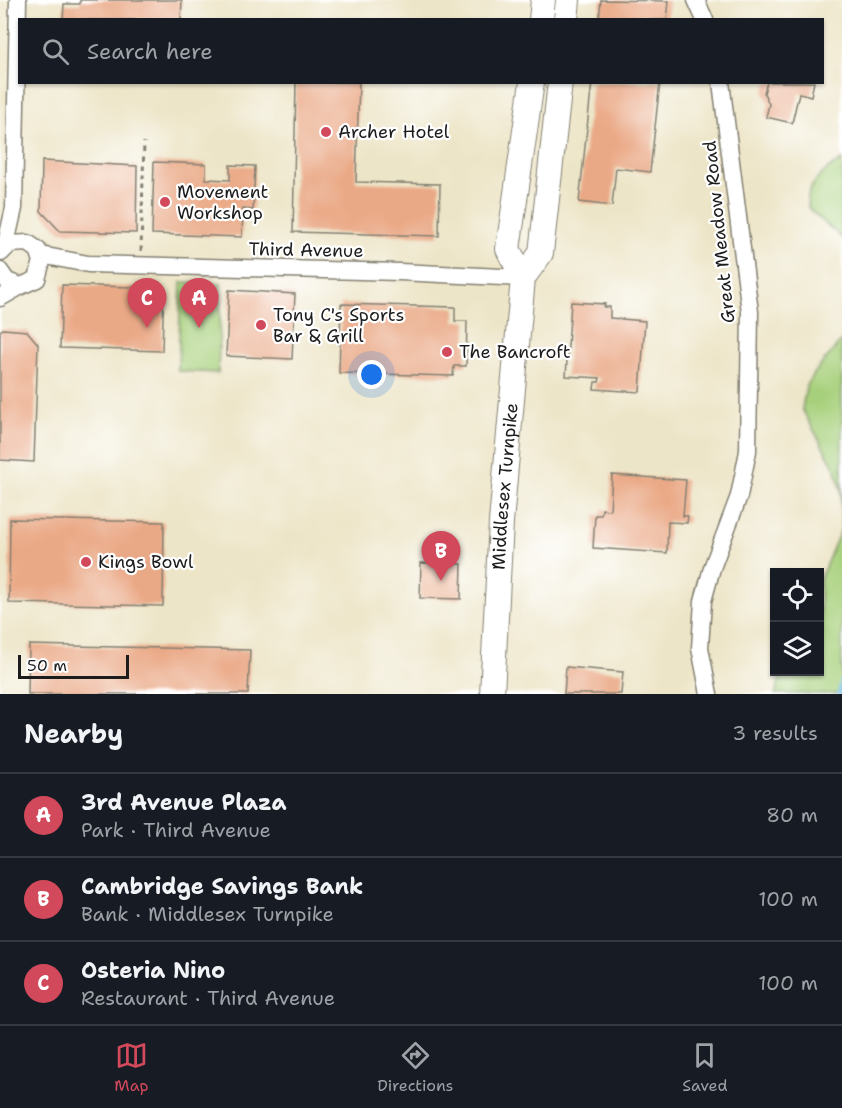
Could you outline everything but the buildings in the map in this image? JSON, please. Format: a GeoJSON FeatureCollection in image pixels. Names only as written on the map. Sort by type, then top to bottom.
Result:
{"type":"FeatureCollection","features":[{"type":"Feature","properties":{"kind":"main road"},"geometry":{"type":"LineString","coordinates":[[541,18],[543,0]]}},
{"type":"Feature","properties":{"kind":"main road"},"geometry":{"type":"LineString","coordinates":[[566,18],[568,0]]}},
{"type":"Feature","properties":{"kind":"main road"},"geometry":{"type":"LineString","coordinates":[[532,84],[508,249],[523,278],[541,253],[560,84]]}},
{"type":"Feature","properties":{"kind":"main road"},"geometry":{"type":"LineString","coordinates":[[527,121],[555,125]]}},
{"type":"Feature","properties":{"kind":"main road","name":"Middlesex Turnpike"},"geometry":{"type":"LineString","coordinates":[[492,694],[501,522],[523,278]]}},
{"type":"Feature","properties":{"kind":"street"},"geometry":{"type":"LineString","coordinates":[[3,252],[14,208],[18,0]]}},
{"type":"Feature","properties":{"kind":"street"},"geometry":{"type":"LineString","coordinates":[[696,0],[704,18]]}},
{"type":"Feature","properties":{"kind":"street","name":"Great Meadow Road"},"geometry":{"type":"LineString","coordinates":[[709,694],[700,648],[703,601],[709,576],[739,496],[748,451],[750,312],[721,84]]}},
{"type":"Feature","properties":{"kind":"street"},"geometry":{"type":"LineString","coordinates":[[0,297],[32,282],[40,273],[41,255],[28,243],[14,208]]}},
{"type":"Feature","properties":{"kind":"street"},"geometry":{"type":"LineString","coordinates":[[3,252],[16,242],[28,243]]}},
{"type":"Feature","properties":{"kind":"street","name":"Third Avenue"},"geometry":{"type":"LineString","coordinates":[[41,255],[88,264],[523,278]]}},
{"type":"Feature","properties":{"kind":"street","name":"Third Avenue"},"geometry":{"type":"LineString","coordinates":[[40,273],[88,264]]}},
{"type":"Feature","properties":{"kind":"street"},"geometry":{"type":"LineString","coordinates":[[0,271],[7,281],[21,286]]}},
{"type":"Feature","properties":{"kind":"path"},"geometry":{"type":"LineString","coordinates":[[140,266],[144,141]]}},
{"type":"Feature","properties":{"kind":"green space"},"geometry":{"type":"Polygon","coordinates":[[[842,160],[842,238],[809,209],[807,202],[808,194],[816,180],[842,160]]]}},
{"type":"Feature","properties":{"kind":"green space"},"geometry":{"type":"Polygon","coordinates":[[[181,282],[221,284],[218,373],[178,371],[181,282]]]}},
{"type":"Feature","properties":{"kind":"green space"},"geometry":{"type":"Polygon","coordinates":[[[842,340],[842,694],[775,694],[782,676],[824,676],[824,569],[841,529],[841,490],[836,470],[802,409],[806,387],[842,340]]]}},
{"type":"Feature","properties":{"kind":"waterway"},"geometry":{"type":"LineString","coordinates":[[839,694],[842,681]]}},
{"type":"Feature","properties":{"kind":"place","name":"Archer Hotel"},"geometry":{"type":"Point","coordinates":[326,132]}},
{"type":"Feature","properties":{"kind":"place","name":"Movement Workshop"},"geometry":{"type":"Point","coordinates":[165,202]}},
{"type":"Feature","properties":{"kind":"place","name":"Tony C's Sports Bar & Grill"},"geometry":{"type":"Point","coordinates":[261,325]}},
{"type":"Feature","properties":{"kind":"place","name":"Osteria Nino"},"geometry":{"type":"Point","coordinates":[147,328]}},
{"type":"Feature","properties":{"kind":"place","name":"3rd Avenue Plaza"},"geometry":{"type":"Point","coordinates":[199,328]}},
{"type":"Feature","properties":{"kind":"place","name":"The Bancroft"},"geometry":{"type":"Point","coordinates":[447,352]}},
{"type":"Feature","properties":{"kind":"place","name":"Kings Bowl"},"geometry":{"type":"Point","coordinates":[86,562]}},
{"type":"Feature","properties":{"kind":"place","name":"Cambridge Savings Bank"},"geometry":{"type":"Point","coordinates":[441,581]}}]}
